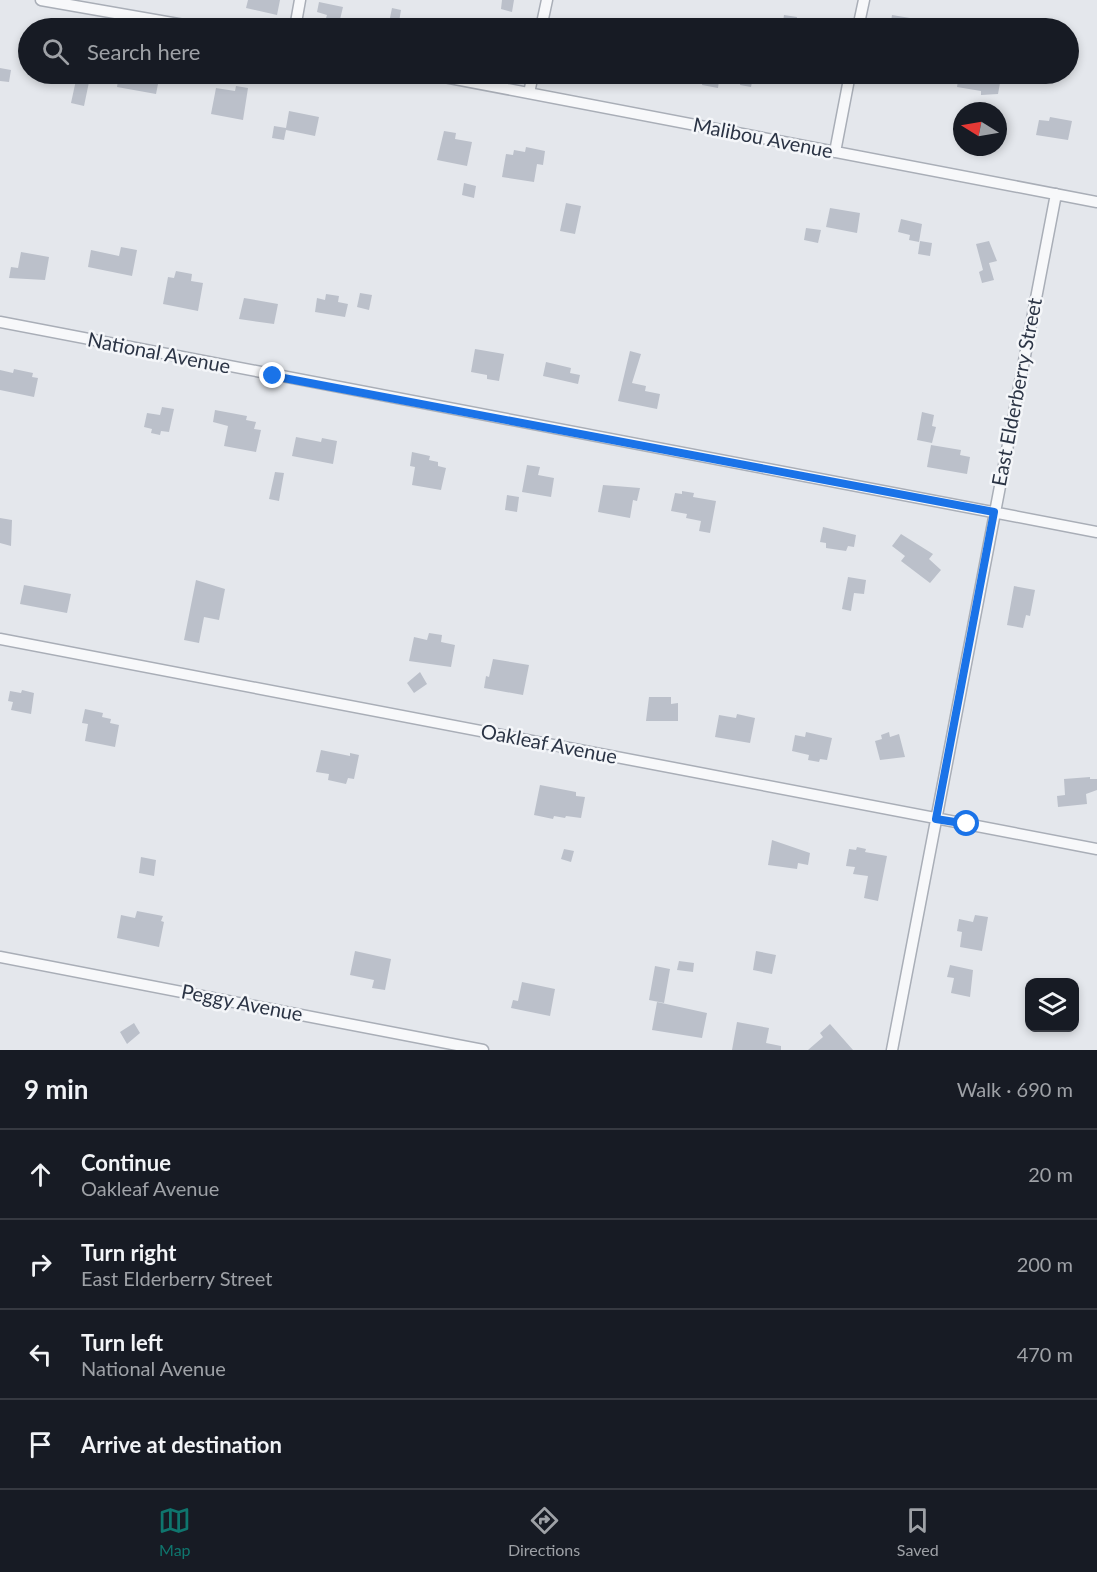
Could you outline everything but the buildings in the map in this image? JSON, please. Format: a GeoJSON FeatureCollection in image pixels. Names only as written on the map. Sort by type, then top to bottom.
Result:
{"type":"FeatureCollection","features":[{"type":"Feature","properties":{"kind":"street"},"geometry":{"type":"LineString","coordinates":[[41,0],[144,18]]}},
{"type":"Feature","properties":{"kind":"street"},"geometry":{"type":"LineString","coordinates":[[297,18],[300,0]]}},
{"type":"Feature","properties":{"kind":"street"},"geometry":{"type":"LineString","coordinates":[[543,18],[547,0]]}},
{"type":"Feature","properties":{"kind":"street"},"geometry":{"type":"LineString","coordinates":[[860,18],[864,0]]}},
{"type":"Feature","properties":{"kind":"street","name":"Malibou Avenue"},"geometry":{"type":"LineString","coordinates":[[482,84],[1097,202]]}},
{"type":"Feature","properties":{"kind":"street"},"geometry":{"type":"LineString","coordinates":[[529,93],[531,84]]}},
{"type":"Feature","properties":{"kind":"street"},"geometry":{"type":"LineString","coordinates":[[835,152],[848,84]]}},
{"type":"Feature","properties":{"kind":"street","name":"East Elderberry Street"},"geometry":{"type":"LineString","coordinates":[[892,1050],[1056,194]]}},
{"type":"Feature","properties":{"kind":"street","name":"National Avenue"},"geometry":{"type":"LineString","coordinates":[[0,322],[1097,532]]}},
{"type":"Feature","properties":{"kind":"street","name":"Oakleaf Avenue"},"geometry":{"type":"LineString","coordinates":[[0,639],[1097,849]]}},
{"type":"Feature","properties":{"kind":"street","name":"Peggy Avenue"},"geometry":{"type":"LineString","coordinates":[[0,957],[483,1050]]}},
{"type":"Feature","properties":{"kind":"route"},"geometry":{"type":"LineString","coordinates":[[273,376],[994,512],[936,819],[967,824]]}}]}
